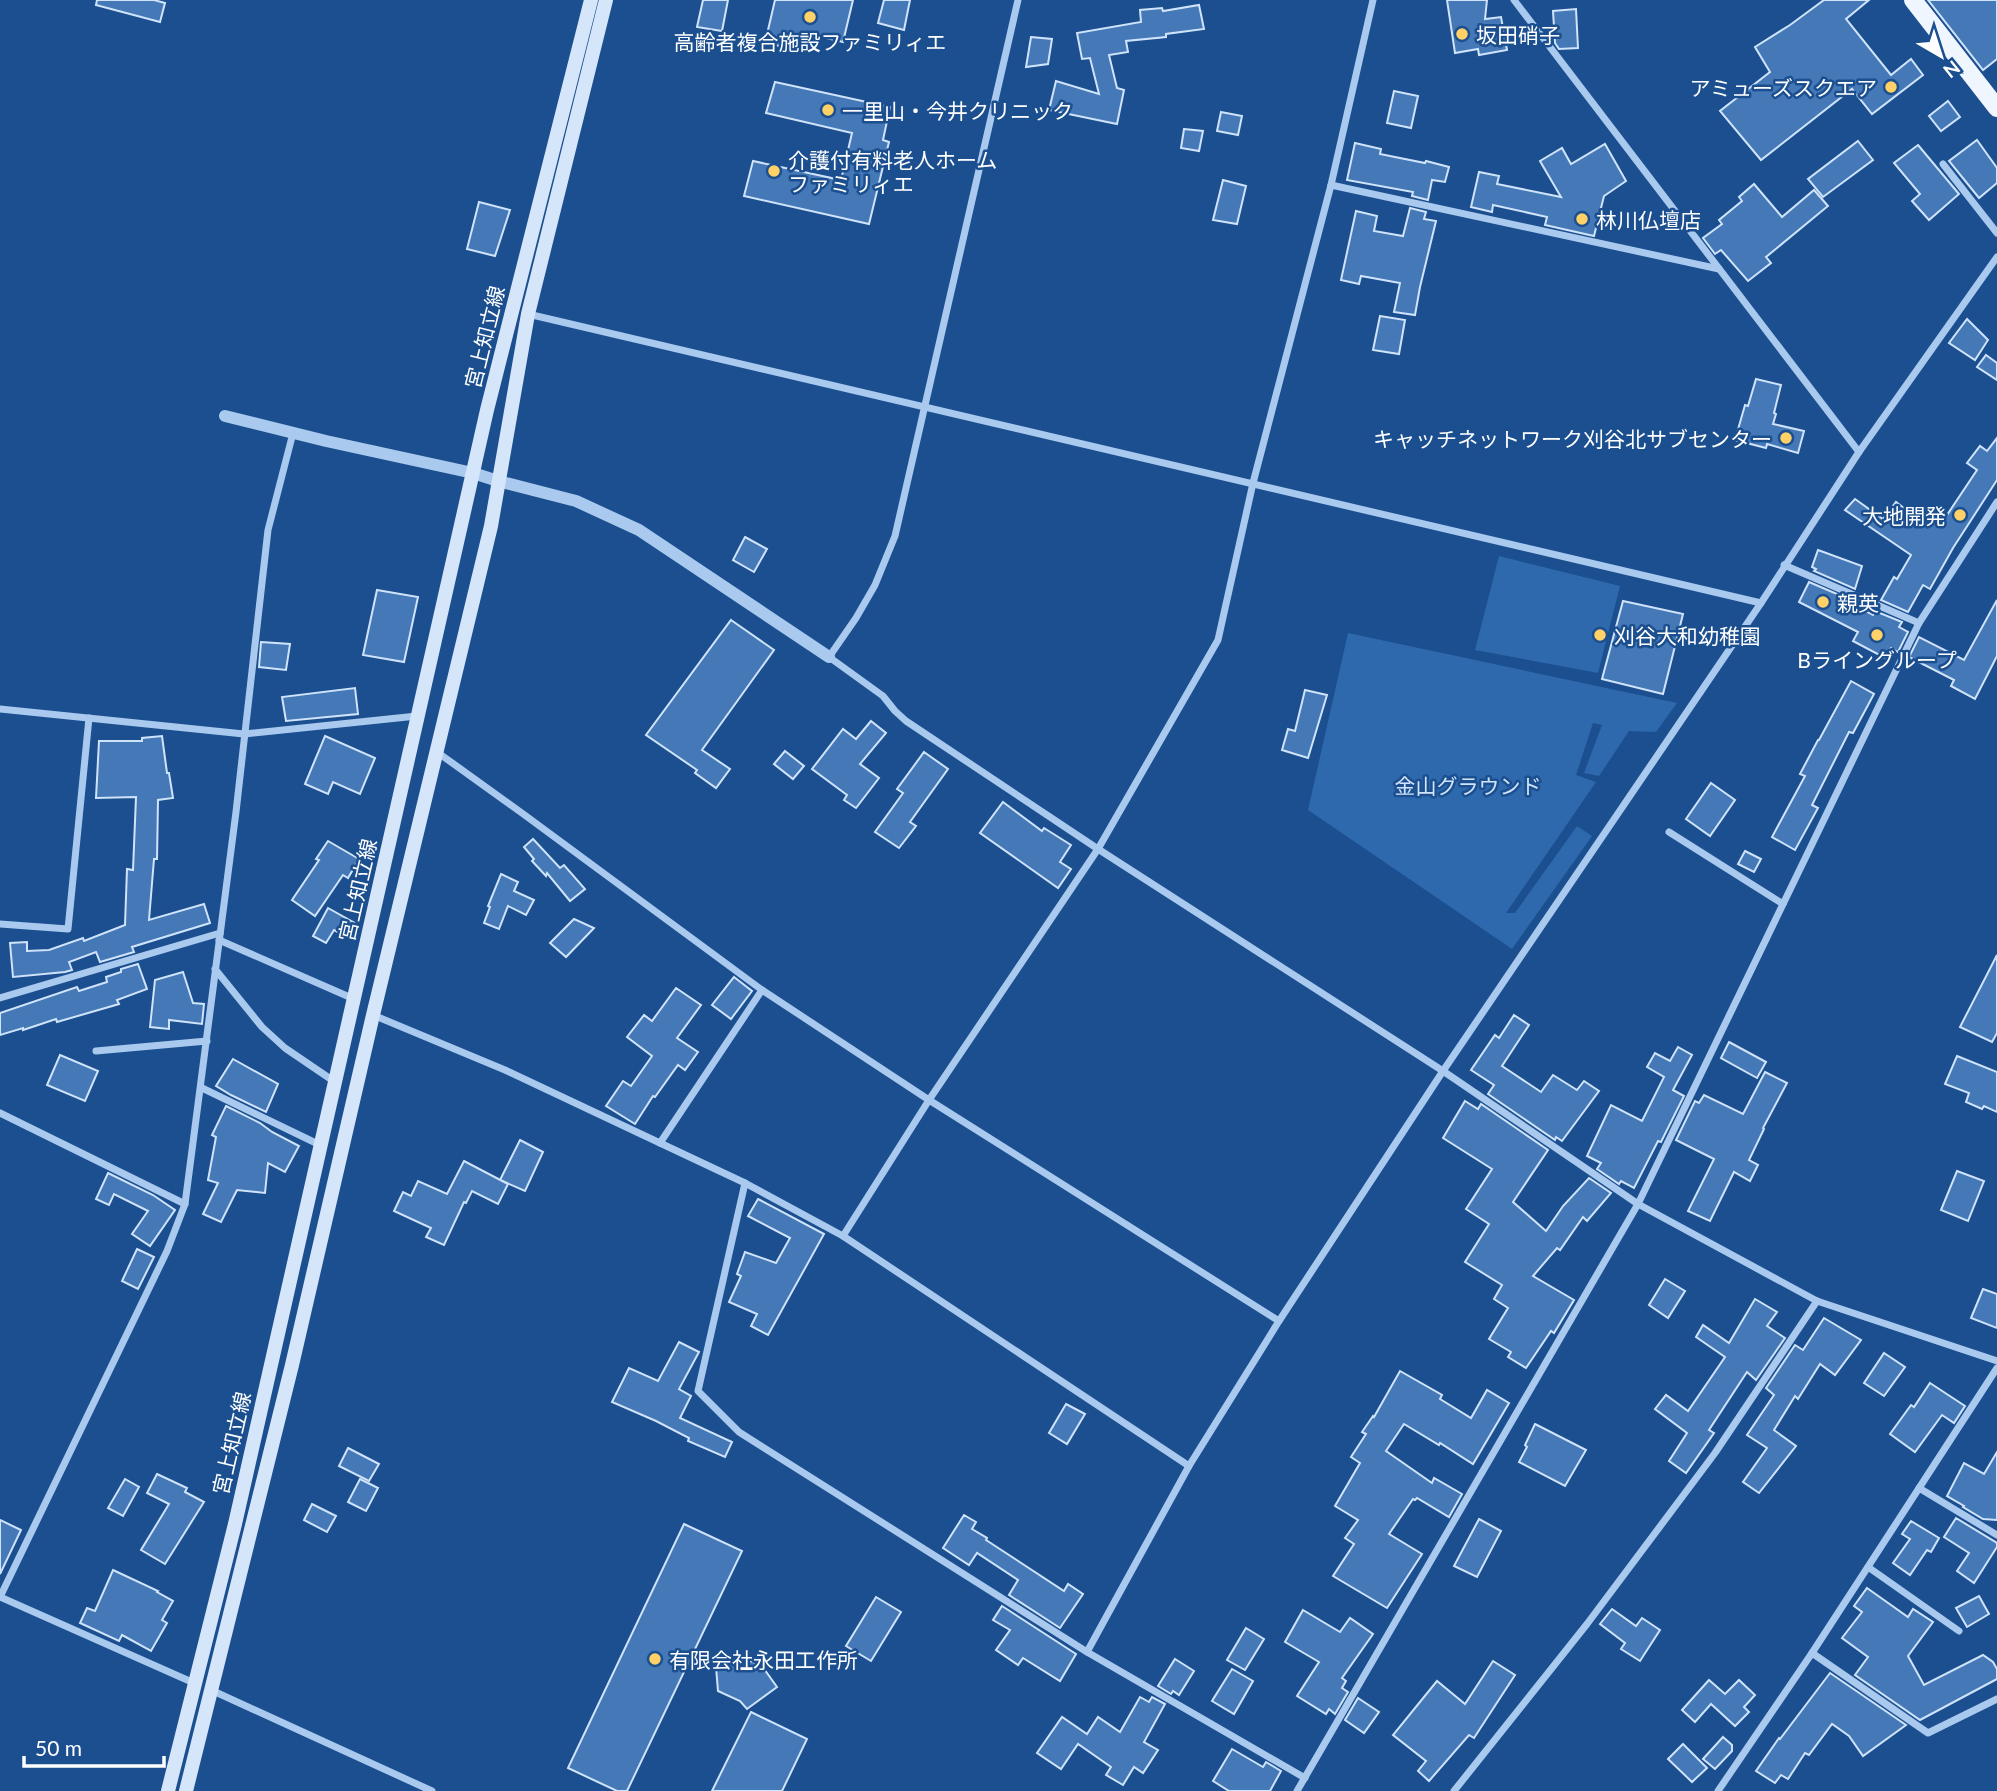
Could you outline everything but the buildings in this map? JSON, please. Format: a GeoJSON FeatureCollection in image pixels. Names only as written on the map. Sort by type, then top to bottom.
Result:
{"type":"FeatureCollection","features":[{"type":"Feature","properties":{"kind":"main road","name":"宮上知立線"},"geometry":{"type":"LineString","coordinates":[[168,1791],[235,1524],[487,410],[591,0]]}},
{"type":"Feature","properties":{"kind":"main road","name":"宮上知立線"},"geometry":{"type":"LineString","coordinates":[[186,1791],[292,1365],[491,526],[528,314],[606,0]]}},
{"type":"Feature","properties":{"kind":"main road"},"geometry":{"type":"LineString","coordinates":[[1913,0],[1997,108]]}},
{"type":"Feature","properties":{"kind":"street"},"geometry":{"type":"LineString","coordinates":[[829,657],[875,586],[895,536],[1017,0]]}},
{"type":"Feature","properties":{"kind":"street"},"geometry":{"type":"LineString","coordinates":[[843,1236],[929,1100],[1098,849],[1218,640],[1253,483],[1331,185],[1373,0]]}},
{"type":"Feature","properties":{"kind":"street"},"geometry":{"type":"LineString","coordinates":[[1514,0],[1859,452]]}},
{"type":"Feature","properties":{"kind":"street"},"geometry":{"type":"LineString","coordinates":[[1944,164],[1997,233]]}},
{"type":"Feature","properties":{"kind":"street"},"geometry":{"type":"LineString","coordinates":[[1331,185],[1719,269]]}},
{"type":"Feature","properties":{"kind":"street"},"geometry":{"type":"LineString","coordinates":[[1087,1653],[1189,1466],[1279,1321],[1443,1071],[1859,452],[1997,257]]}},
{"type":"Feature","properties":{"kind":"street"},"geometry":{"type":"LineString","coordinates":[[528,314],[1760,603]]}},
{"type":"Feature","properties":{"kind":"street"},"geometry":{"type":"LineString","coordinates":[[225,416],[473,473],[576,501],[639,530],[829,657],[883,696],[906,721],[1098,849],[1443,1071],[1638,1204],[1817,1301],[1997,1361]]}},
{"type":"Feature","properties":{"kind":"street"},"geometry":{"type":"LineString","coordinates":[[195,1684],[0,1597],[156,1275],[185,1204],[202,1088],[268,530],[292,433]]}},
{"type":"Feature","properties":{"kind":"street"},"geometry":{"type":"LineString","coordinates":[[1297,1791],[1638,1204],[1919,623],[1997,502]]}},
{"type":"Feature","properties":{"kind":"street"},"geometry":{"type":"LineString","coordinates":[[1784,565],[1919,623]]}},
{"type":"Feature","properties":{"kind":"street"},"geometry":{"type":"LineString","coordinates":[[0,709],[244,734],[418,716]]}},
{"type":"Feature","properties":{"kind":"street"},"geometry":{"type":"LineString","coordinates":[[0,924],[68,929],[89,718]]}},
{"type":"Feature","properties":{"kind":"street"},"geometry":{"type":"LineString","coordinates":[[437,752],[762,990],[929,1100],[1279,1321]]}},
{"type":"Feature","properties":{"kind":"street"},"geometry":{"type":"LineString","coordinates":[[1669,832],[1783,904]]}},
{"type":"Feature","properties":{"kind":"street"},"geometry":{"type":"LineString","coordinates":[[0,998],[219,936],[354,999]]}},
{"type":"Feature","properties":{"kind":"street"},"geometry":{"type":"LineString","coordinates":[[215,969],[262,1027],[285,1048],[335,1082]]}},
{"type":"Feature","properties":{"kind":"street"},"geometry":{"type":"LineString","coordinates":[[660,1143],[762,990]]}},
{"type":"Feature","properties":{"kind":"street"},"geometry":{"type":"LineString","coordinates":[[373,1015],[505,1070],[745,1183],[843,1236],[1189,1466]]}},
{"type":"Feature","properties":{"kind":"street"},"geometry":{"type":"LineString","coordinates":[[96,1051],[207,1041]]}},
{"type":"Feature","properties":{"kind":"street"},"geometry":{"type":"LineString","coordinates":[[202,1088],[320,1145]]}},
{"type":"Feature","properties":{"kind":"street"},"geometry":{"type":"LineString","coordinates":[[0,1113],[185,1204]]}},
{"type":"Feature","properties":{"kind":"street"},"geometry":{"type":"LineString","coordinates":[[745,1183],[698,1391],[739,1432],[1087,1653],[1305,1778]]}},
{"type":"Feature","properties":{"kind":"street"},"geometry":{"type":"LineString","coordinates":[[1454,1791],[1587,1624],[1715,1453],[1817,1301]]}},
{"type":"Feature","properties":{"kind":"street"},"geometry":{"type":"LineString","coordinates":[[1718,1791],[1812,1653],[1997,1368]]}},
{"type":"Feature","properties":{"kind":"street"},"geometry":{"type":"LineString","coordinates":[[1919,1488],[1997,1535]]}},
{"type":"Feature","properties":{"kind":"street"},"geometry":{"type":"LineString","coordinates":[[1868,1567],[1959,1631]]}},
{"type":"Feature","properties":{"kind":"street"},"geometry":{"type":"LineString","coordinates":[[1812,1653],[1928,1733],[1997,1699]]}},
{"type":"Feature","properties":{"kind":"street"},"geometry":{"type":"LineString","coordinates":[[211,1690],[432,1791]]}},
{"type":"Feature","properties":{"kind":"green space"},"geometry":{"type":"Polygon","coordinates":[[[1499,556],[1620,586],[1598,673],[1475,650],[1499,556]]]}},
{"type":"Feature","properties":{"kind":"green space","name":"金山グラウンド"},"geometry":{"type":"Polygon","coordinates":[[[1348,633],[1677,703],[1656,732],[1629,731],[1599,776],[1584,773],[1602,725],[1593,723],[1576,775],[1596,782],[1506,913],[1515,913],[1577,826],[1592,836],[1512,949],[1308,810],[1348,633]]]}},
{"type":"Feature","properties":{"kind":"place","name":"高齢者複合施設ファミリィエ"},"geometry":{"type":"Point","coordinates":[810,17]}},
{"type":"Feature","properties":{"kind":"place","name":"坂田硝子"},"geometry":{"type":"Point","coordinates":[1462,34]}},
{"type":"Feature","properties":{"kind":"place","name":"アミューズスクエア"},"geometry":{"type":"Point","coordinates":[1891,87]}},
{"type":"Feature","properties":{"kind":"place","name":"一里山・今井クリニック"},"geometry":{"type":"Point","coordinates":[828,110]}},
{"type":"Feature","properties":{"kind":"place","name":"介護付有料老人ホーム ファミリィエ"},"geometry":{"type":"Point","coordinates":[774,171]}},
{"type":"Feature","properties":{"kind":"place","name":"林川仏壇店"},"geometry":{"type":"Point","coordinates":[1582,219]}},
{"type":"Feature","properties":{"kind":"place","name":"キャッチネットワーク刈谷北サブセンター"},"geometry":{"type":"Point","coordinates":[1786,438]}},
{"type":"Feature","properties":{"kind":"place","name":"大地開発"},"geometry":{"type":"Point","coordinates":[1960,515]}},
{"type":"Feature","properties":{"kind":"place","name":"親英"},"geometry":{"type":"Point","coordinates":[1823,602]}},
{"type":"Feature","properties":{"kind":"place","name":"刈谷大和幼稚園"},"geometry":{"type":"Point","coordinates":[1600,635]}},
{"type":"Feature","properties":{"kind":"place","name":"Bライングループ"},"geometry":{"type":"Point","coordinates":[1877,635]}},
{"type":"Feature","properties":{"kind":"place","name":"有限会社永田工作所"},"geometry":{"type":"Point","coordinates":[655,1659]}}]}
